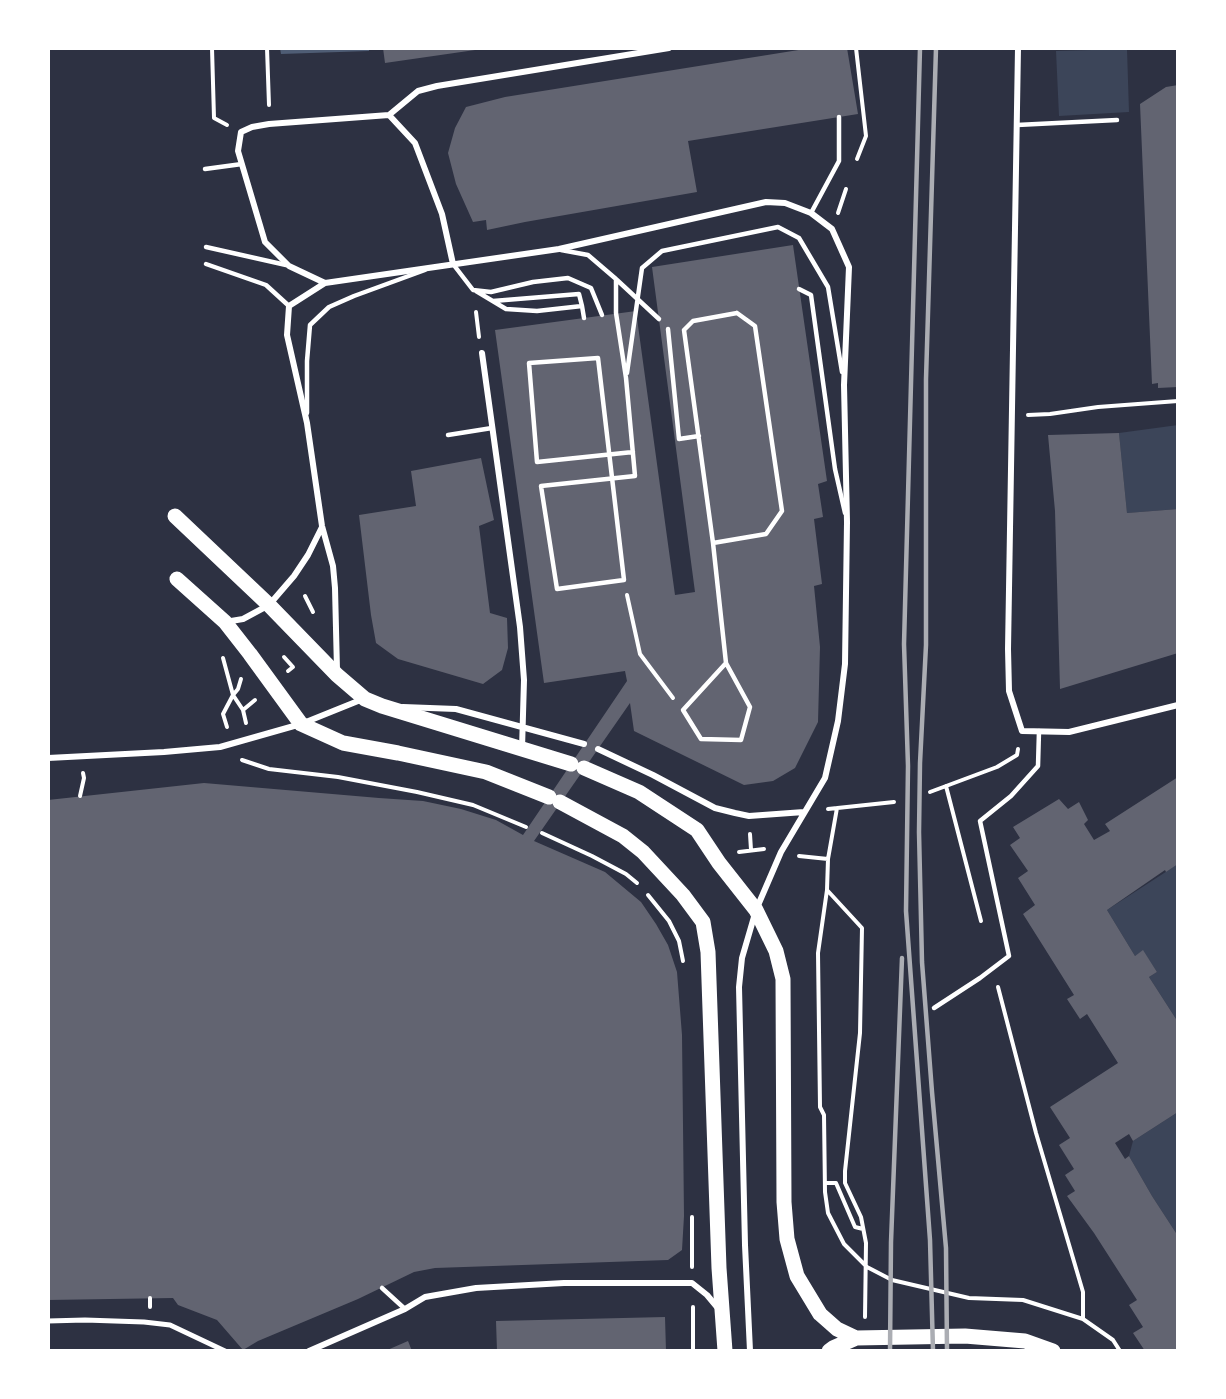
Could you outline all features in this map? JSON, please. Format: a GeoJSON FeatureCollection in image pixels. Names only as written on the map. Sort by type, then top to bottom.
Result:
{"type":"FeatureCollection","features":[{"type":"Feature","properties":{"kind":"main road"},"geometry":{"type":"LineString","coordinates":[[175,516],[337,675],[365,699],[578,766],[639,792],[697,830],[719,863],[756,910],[776,951],[783,979],[784,1202],[787,1239],[797,1276],[820,1314],[837,1329],[1025,1341],[1053,1351]]}},
{"type":"Feature","properties":{"kind":"main road"},"geometry":{"type":"LineString","coordinates":[[177,579],[225,622],[301,724],[343,743],[486,772],[555,799],[623,836],[643,852],[683,895],[703,922],[708,952],[719,1268],[725,1351]]}},
{"type":"Feature","properties":{"kind":"main road"},"geometry":{"type":"LineString","coordinates":[[829,1351],[861,1332]]}},
{"type":"Feature","properties":{"kind":"street"},"geometry":{"type":"LineString","coordinates":[[325,283],[289,266],[265,242],[238,151],[241,132],[252,127],[270,124],[389,115],[418,91],[437,86],[669,48]]}},
{"type":"Feature","properties":{"kind":"street"},"geometry":{"type":"LineString","coordinates":[[1018,48],[1009,691],[1022,730],[1069,732],[1178,705]]}},
{"type":"Feature","properties":{"kind":"street"},"geometry":{"type":"LineString","coordinates":[[389,115],[415,143],[442,214],[453,264]]}},
{"type":"Feature","properties":{"kind":"street"},"geometry":{"type":"LineString","coordinates":[[337,675],[333,566],[322,526],[306,423],[287,335],[288,306],[325,283],[559,249],[766,202],[785,203],[811,213],[831,229],[849,267],[844,385],[847,522],[845,664],[838,721],[825,778],[781,852],[756,910],[742,958],[740,987],[745,1245],[750,1351]]}},
{"type":"Feature","properties":{"kind":"street"},"geometry":{"type":"LineString","coordinates":[[482,353],[520,627],[524,680],[522,749]]}},
{"type":"Feature","properties":{"kind":"street"},"geometry":{"type":"LineString","coordinates":[[225,622],[243,619],[269,606],[309,555],[322,526]]}},
{"type":"Feature","properties":{"kind":"street"},"geometry":{"type":"LineString","coordinates":[[48,758],[220,747],[301,724],[365,699]]}},
{"type":"Feature","properties":{"kind":"street"},"geometry":{"type":"LineString","coordinates":[[382,706],[456,709],[584,744]]}},
{"type":"Feature","properties":{"kind":"street"},"geometry":{"type":"LineString","coordinates":[[598,749],[715,808],[749,816],[804,812]]}},
{"type":"Feature","properties":{"kind":"street"},"geometry":{"type":"LineString","coordinates":[[309,1351],[405,1309],[425,1297],[476,1288],[564,1283],[692,1282],[707,1294],[723,1315]]}},
{"type":"Feature","properties":{"kind":"street"},"geometry":{"type":"LineString","coordinates":[[48,1321],[85,1320],[170,1325],[225,1351]]}},
{"type":"Feature","properties":{"kind":"lane"},"geometry":{"type":"LineString","coordinates":[[621,48],[623,56]]}},
{"type":"Feature","properties":{"kind":"lane"},"geometry":{"type":"LineString","coordinates":[[811,213],[840,161],[839,117]]}},
{"type":"Feature","properties":{"kind":"lane"},"geometry":{"type":"LineString","coordinates":[[1017,125],[1117,120]]}},
{"type":"Feature","properties":{"kind":"lane"},"geometry":{"type":"LineString","coordinates":[[205,169],[242,164]]}},
{"type":"Feature","properties":{"kind":"lane"},"geometry":{"type":"LineString","coordinates":[[626,378],[642,268],[662,251],[778,227],[799,238],[828,287],[844,385]]}},
{"type":"Feature","properties":{"kind":"lane"},"geometry":{"type":"LineString","coordinates":[[206,247],[289,266]]}},
{"type":"Feature","properties":{"kind":"lane"},"geometry":{"type":"LineString","coordinates":[[559,249],[588,255],[659,319]]}},
{"type":"Feature","properties":{"kind":"lane"},"geometry":{"type":"LineString","coordinates":[[206,264],[266,285],[288,306]]}},
{"type":"Feature","properties":{"kind":"lane"},"geometry":{"type":"LineString","coordinates":[[453,264],[473,290],[506,309],[537,311],[582,306]]}},
{"type":"Feature","properties":{"kind":"lane"},"geometry":{"type":"LineString","coordinates":[[306,423],[310,325],[329,307],[433,267]]}},
{"type":"Feature","properties":{"kind":"lane"},"geometry":{"type":"LineString","coordinates":[[473,290],[491,292],[533,282],[568,278],[591,288],[602,315]]}},
{"type":"Feature","properties":{"kind":"lane"},"geometry":{"type":"LineString","coordinates":[[616,279],[616,313],[626,378],[633,452],[635,476],[541,486],[557,589],[624,580],[598,358],[529,363],[537,462],[633,452]]}},
{"type":"Feature","properties":{"kind":"lane"},"geometry":{"type":"LineString","coordinates":[[799,289],[811,295],[835,469],[847,522]]}},
{"type":"Feature","properties":{"kind":"lane"},"geometry":{"type":"LineString","coordinates":[[493,301],[579,294],[584,318]]}},
{"type":"Feature","properties":{"kind":"lane"},"geometry":{"type":"LineString","coordinates":[[712,543],[766,534],[782,511],[755,326],[736,313],[693,321],[684,330],[726,663],[750,707],[741,740],[701,739],[683,710],[726,663]]}},
{"type":"Feature","properties":{"kind":"lane"},"geometry":{"type":"LineString","coordinates":[[668,330],[679,439],[699,436]]}},
{"type":"Feature","properties":{"kind":"lane"},"geometry":{"type":"LineString","coordinates":[[448,435],[492,428]]}},
{"type":"Feature","properties":{"kind":"lane"},"geometry":{"type":"LineString","coordinates":[[934,1008],[1010,956],[981,821],[1011,796],[1038,766],[1039,731]]}},
{"type":"Feature","properties":{"kind":"lane"},"geometry":{"type":"LineString","coordinates":[[382,1288],[405,1309]]}},
{"type":"Feature","properties":{"kind":"path"},"geometry":{"type":"LineString","coordinates":[[212,48],[214,118]]}},
{"type":"Feature","properties":{"kind":"path"},"geometry":{"type":"LineString","coordinates":[[267,48],[270,124]]}},
{"type":"Feature","properties":{"kind":"path"},"geometry":{"type":"LineString","coordinates":[[473,290],[482,353]]}},
{"type":"Feature","properties":{"kind":"path"},"geometry":{"type":"LineString","coordinates":[[1013,415],[1050,414],[1098,407],[1178,401]]}},
{"type":"Feature","properties":{"kind":"path"},"geometry":{"type":"LineString","coordinates":[[624,580],[640,654],[683,710]]}},
{"type":"Feature","properties":{"kind":"path"},"geometry":{"type":"LineString","coordinates":[[305,596],[314,612]]}},
{"type":"Feature","properties":{"kind":"path"},"geometry":{"type":"LineString","coordinates":[[278,649],[293,667],[285,674]]}},
{"type":"Feature","properties":{"kind":"path"},"geometry":{"type":"LineString","coordinates":[[221,652],[233,695],[243,710],[246,724]]}},
{"type":"Feature","properties":{"kind":"path"},"geometry":{"type":"LineString","coordinates":[[226,723],[224,714],[237,689]]}},
{"type":"Feature","properties":{"kind":"path"},"geometry":{"type":"LineString","coordinates":[[243,710],[255,700]]}},
{"type":"Feature","properties":{"kind":"path"},"geometry":{"type":"LineString","coordinates":[[930,792],[998,767],[1017,755],[1022,730]]}},
{"type":"Feature","properties":{"kind":"path"},"geometry":{"type":"LineString","coordinates":[[239,759],[269,769],[338,777],[417,792],[472,805],[526,826]]}},
{"type":"Feature","properties":{"kind":"path"},"geometry":{"type":"LineString","coordinates":[[946,786],[982,925]]}},
{"type":"Feature","properties":{"kind":"path"},"geometry":{"type":"LineString","coordinates":[[894,802],[837,808],[828,859],[827,890],[818,953],[820,1107],[824,1115],[828,1213],[844,1244],[867,1267],[892,1280],[969,1298],[1023,1300],[1083,1319],[1113,1340],[1120,1351]]}},
{"type":"Feature","properties":{"kind":"path"},"geometry":{"type":"LineString","coordinates":[[542,833],[592,855],[626,874],[641,887]]}},
{"type":"Feature","properties":{"kind":"path"},"geometry":{"type":"LineString","coordinates":[[750,834],[751,850]]}},
{"type":"Feature","properties":{"kind":"path"},"geometry":{"type":"LineString","coordinates":[[731,853],[765,849]]}},
{"type":"Feature","properties":{"kind":"path"},"geometry":{"type":"LineString","coordinates":[[799,856],[828,859]]}},
{"type":"Feature","properties":{"kind":"path"},"geometry":{"type":"LineString","coordinates":[[827,890],[862,928],[860,1034],[844,1171],[845,1183],[861,1217],[866,1243],[861,1332]]}},
{"type":"Feature","properties":{"kind":"path"},"geometry":{"type":"LineString","coordinates":[[647,894],[669,921],[679,940],[684,963]]}},
{"type":"Feature","properties":{"kind":"path"},"geometry":{"type":"LineString","coordinates":[[997,983],[1036,1134],[1083,1292],[1083,1319]]}},
{"type":"Feature","properties":{"kind":"path"},"geometry":{"type":"LineString","coordinates":[[826,1184],[836,1183],[855,1227],[863,1229]]}},
{"type":"Feature","properties":{"kind":"path"},"geometry":{"type":"LineString","coordinates":[[692,1214],[692,1268]]}},
{"type":"Feature","properties":{"kind":"path"},"geometry":{"type":"LineString","coordinates":[[693,1304],[693,1351]]}},
{"type":"Feature","properties":{"kind":"shaded area"},"geometry":{"type":"Polygon","coordinates":[[[280,48],[369,48],[369,51],[281,54],[280,48]]]}},
{"type":"Feature","properties":{"kind":"shaded area"},"geometry":{"type":"Polygon","coordinates":[[[1127,49],[1129,112],[1059,116],[1056,51],[1127,49]]]}},
{"type":"Feature","properties":{"kind":"shaded area"},"geometry":{"type":"Polygon","coordinates":[[[1178,425],[1178,509],[1127,513],[1119,433],[1178,425]]]}},
{"type":"Feature","properties":{"kind":"shaded area"},"geometry":{"type":"Polygon","coordinates":[[[1178,864],[1178,1022],[1149,977],[1157,972],[1143,951],[1135,956],[1107,910],[1178,864]]]}},
{"type":"Feature","properties":{"kind":"shaded area"},"geometry":{"type":"Polygon","coordinates":[[[1178,1112],[1178,1236],[1129,1156],[1133,1141],[1178,1112]]]}},
{"type":"Feature","properties":{"kind":"building"},"geometry":{"type":"Polygon","coordinates":[[[383,48],[482,48],[482,49],[385,63],[383,48]]]}},
{"type":"Feature","properties":{"kind":"building"},"geometry":{"type":"Polygon","coordinates":[[[811,48],[847,48],[858,114],[688,141],[697,192],[487,230],[486,220],[473,222],[456,184],[448,153],[455,128],[466,107],[505,97],[811,48]]]}},
{"type":"Feature","properties":{"kind":"building"},"geometry":{"type":"Polygon","coordinates":[[[1178,85],[1178,387],[1158,388],[1158,383],[1152,384],[1140,104],[1166,87],[1178,85]]]}},
{"type":"Feature","properties":{"kind":"building"},"geometry":{"type":"Polygon","coordinates":[[[793,245],[827,481],[818,484],[823,517],[814,519],[822,584],[814,586],[820,647],[818,722],[795,768],[773,781],[744,785],[634,731],[630,703],[534,841],[605,872],[641,902],[668,945],[677,972],[682,1035],[684,1216],[682,1250],[668,1260],[435,1268],[414,1272],[358,1299],[258,1341],[243,1350],[217,1320],[178,1305],[173,1298],[48,1300],[48,800],[204,783],[423,801],[461,809],[496,820],[523,835],[627,681],[625,671],[544,683],[495,330],[636,311],[675,595],[695,592],[652,267],[793,245]]]}},
{"type":"Feature","properties":{"kind":"building"},"geometry":{"type":"Polygon","coordinates":[[[1119,433],[1127,513],[1178,509],[1178,653],[1060,689],[1055,511],[1048,435],[1119,433]]]}},
{"type":"Feature","properties":{"kind":"building"},"geometry":{"type":"Polygon","coordinates":[[[481,458],[494,520],[479,526],[490,613],[507,618],[508,648],[502,670],[483,684],[398,659],[376,643],[359,515],[416,506],[411,471],[481,458]]]}},
{"type":"Feature","properties":{"kind":"building"},"geometry":{"type":"Polygon","coordinates":[[[1178,777],[1178,864],[1166,872],[1165,870],[1107,910],[1135,956],[1143,950],[1157,972],[1149,977],[1178,1022],[1178,1112],[1133,1141],[1129,1134],[1115,1143],[1125,1159],[1129,1156],[1178,1236],[1178,1351],[1145,1351],[1133,1333],[1143,1327],[1129,1305],[1137,1300],[1067,1196],[1075,1191],[1065,1175],[1074,1169],[1059,1145],[1070,1138],[1050,1107],[1118,1063],[1087,1014],[1080,1019],[1067,999],[1074,995],[1023,914],[1035,905],[1018,878],[1028,871],[1010,845],[1020,838],[1013,827],[1059,799],[1068,809],[1079,802],[1088,820],[1084,824],[1094,840],[1110,831],[1105,824],[1178,777]]]}},
{"type":"Feature","properties":{"kind":"building"},"geometry":{"type":"Polygon","coordinates":[[[665,1317],[666,1351],[497,1351],[496,1321],[665,1317]]]}},
{"type":"Feature","properties":{"kind":"building"},"geometry":{"type":"Polygon","coordinates":[[[408,1341],[412,1351],[385,1351],[408,1341]]]}},
{"type":"Feature","properties":{"kind":"railway"},"geometry":{"type":"LineString","coordinates":[[920,48],[904,644],[908,766],[906,911],[930,1240],[933,1351]]}},
{"type":"Feature","properties":{"kind":"railway"},"geometry":{"type":"LineString","coordinates":[[936,48],[926,379],[926,645],[919,832],[922,962],[946,1248],[947,1351]]}},
{"type":"Feature","properties":{"kind":"railway"},"geometry":{"type":"LineString","coordinates":[[890,1351],[891,1242],[902,958]]}}]}
